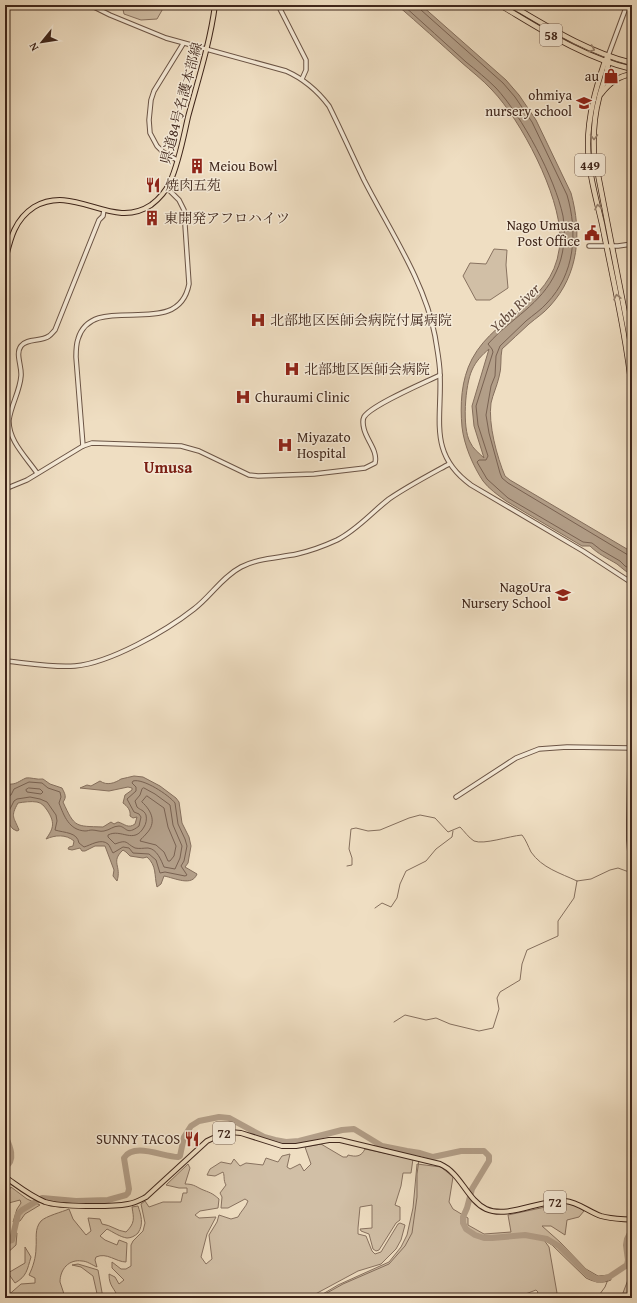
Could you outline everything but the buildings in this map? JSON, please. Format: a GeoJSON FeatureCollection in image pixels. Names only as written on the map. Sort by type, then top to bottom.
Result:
{"type":"FeatureCollection","features":[{"type":"Feature","properties":{"kind":"highway","name":"58"},"geometry":{"type":"LineString","coordinates":[[500,5],[565,43],[607,62],[632,69]]}},
{"type":"Feature","properties":{"kind":"highway","name":"58"},"geometry":{"type":"LineString","coordinates":[[511,5],[566,37],[608,56],[632,63]]}},
{"type":"Feature","properties":{"kind":"highway","name":"449"},"geometry":{"type":"LineString","coordinates":[[608,56],[594,125],[594,154],[632,349]]}},
{"type":"Feature","properties":{"kind":"highway","name":"449"},"geometry":{"type":"LineString","coordinates":[[607,62],[592,104],[588,145],[590,165],[623,328],[632,391]]}},
{"type":"Feature","properties":{"kind":"highway"},"geometry":{"type":"LineString","coordinates":[[599,98],[610,83],[622,76],[632,74]]}},
{"type":"Feature","properties":{"kind":"highway"},"geometry":{"type":"LineString","coordinates":[[632,636],[629,851],[632,881]]}},
{"type":"Feature","properties":{"kind":"main road","name":"県道84号名護本部線"},"geometry":{"type":"LineString","coordinates":[[5,262],[10,240],[18,222],[30,210],[38,205],[50,201],[66,200],[124,214],[145,209],[157,200],[167,188],[177,160],[206,50],[215,5]]}},
{"type":"Feature","properties":{"kind":"main road","name":"72"},"geometry":{"type":"LineString","coordinates":[[5,1177],[32,1195],[49,1203],[63,1205],[127,1204],[138,1201],[152,1192],[207,1141],[218,1135],[226,1133],[241,1133],[282,1146],[296,1146],[329,1140],[340,1140],[440,1164],[454,1173],[478,1203],[486,1209],[500,1212],[565,1201],[575,1203],[601,1216],[631,1220]]}},
{"type":"Feature","properties":{"kind":"street"},"geometry":{"type":"LineString","coordinates":[[90,5],[144,30],[183,44],[273,66],[302,79],[317,92],[329,106],[365,180],[418,282],[426,302],[435,334],[440,375],[439,429],[443,450],[449,464],[461,478],[471,485],[632,583]]}},
{"type":"Feature","properties":{"kind":"street"},"geometry":{"type":"LineString","coordinates":[[278,5],[306,60],[306,70],[302,79]]}},
{"type":"Feature","properties":{"kind":"street"},"geometry":{"type":"LineString","coordinates":[[608,56],[627,5]]}},
{"type":"Feature","properties":{"kind":"street"},"geometry":{"type":"LineString","coordinates":[[177,160],[163,152],[157,146],[150,133],[151,100],[154,91],[183,44]]}},
{"type":"Feature","properties":{"kind":"street"},"geometry":{"type":"LineString","coordinates":[[83,446],[76,357],[76,344],[82,331],[87,324],[101,317],[158,314],[172,310],[182,301],[188,289],[189,284],[184,210],[179,200],[167,188]]}},
{"type":"Feature","properties":{"kind":"street"},"geometry":{"type":"LineString","coordinates":[[37,473],[14,442],[10,430],[9,420],[20,383],[21,372],[18,354],[20,347],[24,343],[43,339],[50,336],[55,330],[99,220],[103,216],[104,210]]}},
{"type":"Feature","properties":{"kind":"street"},"geometry":{"type":"LineString","coordinates":[[589,246],[632,244]]}},
{"type":"Feature","properties":{"kind":"street"},"geometry":{"type":"LineString","coordinates":[[5,489],[27,480],[83,446],[92,443],[181,446],[199,451],[250,475],[258,476],[314,474],[365,468],[375,463],[377,458],[364,430],[363,423],[367,413],[379,405],[440,375]]}},
{"type":"Feature","properties":{"kind":"street"},"geometry":{"type":"LineString","coordinates":[[5,661],[73,666],[95,662],[127,649],[152,636],[194,610],[227,576],[238,569],[259,560],[299,554],[337,540],[355,529],[390,499],[449,464]]}},
{"type":"Feature","properties":{"kind":"street"},"geometry":{"type":"LineString","coordinates":[[456,797],[516,758],[539,749],[567,747],[631,748]]}},
{"type":"Feature","properties":{"kind":"shaded area"},"geometry":{"type":"Polygon","coordinates":[[[122,5],[165,5],[157,19],[141,20],[124,14],[122,5]]]}},
{"type":"Feature","properties":{"kind":"shaded area"},"geometry":{"type":"Polygon","coordinates":[[[494,249],[507,250],[506,265],[508,288],[490,300],[476,300],[463,276],[470,263],[486,264],[494,249]]]}},
{"type":"Feature","properties":{"kind":"shaded area"},"geometry":{"type":"Polygon","coordinates":[[[321,1144],[343,1157],[347,1157],[348,1155],[358,1156],[362,1154],[365,1149],[413,1159],[411,1173],[403,1173],[401,1186],[395,1205],[400,1207],[400,1220],[396,1223],[379,1250],[376,1251],[373,1249],[369,1234],[361,1231],[360,1229],[372,1228],[372,1205],[360,1207],[358,1234],[366,1236],[372,1251],[375,1254],[381,1252],[398,1224],[400,1223],[405,1225],[401,1240],[396,1249],[381,1264],[358,1271],[308,1298],[143,1298],[137,1296],[135,1298],[118,1298],[111,1285],[109,1274],[115,1277],[119,1284],[124,1280],[112,1268],[112,1262],[121,1269],[126,1269],[131,1266],[131,1245],[143,1231],[145,1223],[141,1204],[145,1201],[149,1207],[163,1202],[181,1202],[183,1193],[187,1193],[187,1188],[166,1185],[188,1164],[190,1168],[185,1184],[195,1186],[219,1199],[218,1208],[200,1211],[195,1215],[199,1218],[216,1217],[207,1234],[201,1257],[206,1264],[212,1259],[209,1235],[217,1222],[219,1215],[231,1219],[238,1217],[248,1201],[245,1199],[228,1208],[221,1208],[222,1197],[220,1193],[226,1185],[224,1174],[223,1172],[215,1176],[207,1175],[210,1169],[221,1162],[231,1164],[234,1159],[240,1166],[246,1163],[263,1165],[266,1158],[278,1162],[282,1156],[290,1154],[287,1167],[290,1169],[300,1164],[304,1171],[311,1164],[305,1147],[321,1144]]]}},
{"type":"Feature","properties":{"kind":"shaded area"},"geometry":{"type":"Polygon","coordinates":[[[417,1164],[441,1167],[453,1177],[449,1202],[453,1209],[468,1218],[468,1225],[484,1234],[511,1232],[508,1215],[564,1203],[575,1205],[584,1211],[579,1217],[567,1220],[565,1235],[551,1226],[542,1226],[586,1269],[598,1276],[610,1275],[611,1280],[598,1282],[586,1278],[552,1245],[544,1240],[549,1247],[557,1293],[550,1298],[534,1298],[538,1292],[536,1290],[515,1298],[476,1298],[476,1295],[452,1298],[316,1298],[338,1285],[389,1262],[401,1247],[407,1235],[413,1208],[417,1164]]]}},
{"type":"Feature","properties":{"kind":"shaded area"},"geometry":{"type":"Polygon","coordinates":[[[11,1187],[27,1199],[40,1205],[25,1214],[20,1221],[13,1222],[17,1209],[21,1203],[20,1200],[5,1204],[5,1198],[11,1187]]]}},
{"type":"Feature","properties":{"kind":"shaded area"},"geometry":{"type":"Polygon","coordinates":[[[138,1206],[141,1216],[141,1226],[137,1234],[127,1238],[119,1236],[107,1229],[100,1236],[117,1245],[119,1240],[127,1243],[126,1262],[122,1262],[108,1256],[100,1256],[96,1257],[95,1260],[97,1267],[84,1261],[69,1263],[60,1277],[60,1282],[64,1294],[69,1298],[5,1298],[21,1284],[35,1283],[35,1278],[29,1275],[35,1255],[37,1227],[43,1219],[69,1209],[73,1219],[86,1235],[91,1231],[88,1218],[100,1219],[102,1224],[126,1232],[133,1221],[132,1207],[138,1206]]]}},
{"type":"Feature","properties":{"kind":"shaded area"},"geometry":{"type":"Polygon","coordinates":[[[13,1231],[17,1233],[16,1245],[5,1255],[5,1238],[11,1237],[13,1231]]]}},
{"type":"Feature","properties":{"kind":"shaded area"},"geometry":{"type":"Polygon","coordinates":[[[25,1247],[31,1257],[24,1275],[15,1283],[8,1273],[25,1263],[25,1247]]]}},
{"type":"Feature","properties":{"kind":"shaded area"},"geometry":{"type":"Polygon","coordinates":[[[78,1264],[98,1270],[103,1298],[98,1298],[93,1276],[81,1267],[72,1265],[78,1264]]]}},
{"type":"Feature","properties":{"kind":"shaded area"},"geometry":{"type":"Polygon","coordinates":[[[632,1269],[632,1298],[621,1298],[631,1272],[632,1269]]]}},
{"type":"Feature","properties":{"kind":"water"},"geometry":{"type":"Polygon","coordinates":[[[397,5],[421,5],[506,80],[519,95],[536,120],[571,193],[577,238],[576,252],[572,267],[560,294],[550,306],[502,349],[500,374],[490,411],[492,430],[496,450],[505,476],[632,552],[632,575],[617,564],[599,554],[590,546],[582,546],[506,501],[483,481],[470,455],[463,434],[461,410],[463,384],[468,367],[483,343],[496,329],[539,292],[550,277],[557,259],[560,237],[558,220],[546,180],[537,159],[515,120],[503,103],[485,83],[397,5]],[[489,349],[479,358],[472,370],[465,406],[466,427],[470,442],[476,451],[484,458],[474,426],[472,406],[489,349]]]}},
{"type":"Feature","properties":{"kind":"water"},"geometry":{"type":"Polygon","coordinates":[[[134,776],[143,777],[160,786],[179,802],[182,823],[189,837],[191,846],[188,863],[185,867],[197,874],[195,878],[183,881],[164,876],[161,884],[157,887],[154,867],[150,860],[147,857],[143,858],[130,856],[123,850],[117,858],[117,881],[113,876],[114,870],[105,846],[95,846],[85,851],[82,851],[80,848],[72,850],[68,849],[69,847],[73,846],[74,841],[68,837],[57,836],[46,839],[51,832],[52,822],[47,810],[39,802],[18,803],[13,814],[19,830],[17,831],[13,829],[8,823],[5,822],[8,817],[5,813],[5,806],[6,793],[9,789],[7,788],[8,784],[28,778],[43,779],[50,784],[62,788],[65,795],[63,802],[70,817],[81,826],[103,827],[111,822],[114,824],[118,822],[128,826],[133,825],[135,824],[137,817],[133,818],[130,816],[129,810],[123,803],[125,795],[132,790],[132,788],[128,787],[109,791],[80,788],[87,785],[91,786],[100,781],[103,783],[111,783],[134,776]]]}},
{"type":"Feature","properties":{"kind":"pier"},"geometry":{"type":"Polygon","coordinates":[[[628,548],[632,550],[632,577],[628,575],[628,548]]]}},
{"type":"Feature","properties":{"kind":"waterway"},"geometry":{"type":"LineString","coordinates":[[347,866],[352,865],[352,858],[349,849],[351,829],[356,828],[368,831],[380,830],[420,815],[435,818],[448,832],[460,827],[472,840],[478,842],[522,835],[535,858],[552,870],[577,881]]}},
{"type":"Feature","properties":{"kind":"waterway"},"geometry":{"type":"LineString","coordinates":[[375,908],[382,903],[391,907],[397,898],[400,884],[406,871],[426,861],[436,849],[452,837],[453,831]]}},
{"type":"Feature","properties":{"kind":"waterway"},"geometry":{"type":"LineString","coordinates":[[577,881],[591,879],[618,868],[629,872]]}},
{"type":"Feature","properties":{"kind":"waterway"},"geometry":{"type":"LineString","coordinates":[[394,1022],[405,1015],[426,1020],[436,1018],[450,1024],[479,1031],[493,1028],[499,1009],[497,998],[500,992],[520,980],[522,964],[527,950],[558,936],[558,921],[574,898],[577,881]]}},
{"type":"Feature","properties":{"kind":"waterway"},"geometry":{"type":"LineString","coordinates":[[5,1242],[12,1240],[18,1214],[42,1198],[76,1201],[108,1200],[126,1195],[129,1189],[124,1158],[129,1153],[142,1151],[178,1157],[180,1156],[184,1137],[191,1126],[199,1121],[219,1117],[229,1118],[264,1137],[286,1142],[299,1141],[342,1130],[354,1129],[382,1146],[433,1157],[461,1151],[484,1151],[489,1156],[489,1161],[472,1189],[463,1217],[463,1223],[466,1229],[475,1235],[484,1238],[525,1235],[547,1239],[559,1246],[587,1274],[598,1280],[609,1277],[627,1265],[628,1260],[626,1245],[632,1229]]}},
{"type":"Feature","properties":{"kind":"waterway"},"geometry":{"type":"LineString","coordinates":[[5,1135],[11,1152],[11,1160],[5,1167]]}},
{"type":"Feature","properties":{"kind":"waterway"},"geometry":{"type":"LineString","coordinates":[[318,1298],[343,1284],[389,1264],[405,1246],[412,1233],[417,1197],[417,1174],[419,1160]]}},
{"type":"Feature","properties":{"kind":"waterway"},"geometry":{"type":"LineString","coordinates":[[597,1298],[605,1287],[609,1277]]}},
{"type":"Feature","properties":{"kind":"place","name":"au"},"geometry":{"type":"Point","coordinates":[611,76]}},
{"type":"Feature","properties":{"kind":"place","name":"ohmiya nursery school"},"geometry":{"type":"Point","coordinates":[584,103]}},
{"type":"Feature","properties":{"kind":"place","name":"Meiou Bowl"},"geometry":{"type":"Point","coordinates":[197,166]}},
{"type":"Feature","properties":{"kind":"place","name":"焼肉五苑"},"geometry":{"type":"Point","coordinates":[153,185]}},
{"type":"Feature","properties":{"kind":"place","name":"東開発アフロハイツ"},"geometry":{"type":"Point","coordinates":[152,218]}},
{"type":"Feature","properties":{"kind":"place","name":"Nago Umusa Post Office"},"geometry":{"type":"Point","coordinates":[592,233]}},
{"type":"Feature","properties":{"kind":"place","name":"北部地区医師会病院付属病院"},"geometry":{"type":"Point","coordinates":[258,320]}},
{"type":"Feature","properties":{"kind":"place","name":"北部地区医師会病院"},"geometry":{"type":"Point","coordinates":[292,369]}},
{"type":"Feature","properties":{"kind":"place","name":"Churaumi Clinic"},"geometry":{"type":"Point","coordinates":[243,397]}},
{"type":"Feature","properties":{"kind":"place","name":"Miyazato Hospital"},"geometry":{"type":"Point","coordinates":[285,445]}},
{"type":"Feature","properties":{"kind":"place","name":"NagoUra Nursery School"},"geometry":{"type":"Point","coordinates":[563,595]}},
{"type":"Feature","properties":{"kind":"place","name":"SUNNY TACOS"},"geometry":{"type":"Point","coordinates":[192,1139]}},
{"type":"Feature","properties":{"kind":"district","name":"Umusa"},"geometry":{"type":"Point","coordinates":[168,467]}},
{"type":"Feature","properties":{"kind":"water label","name":"Yabu River"},"geometry":{"type":"Point","coordinates":[515,308]}}]}
